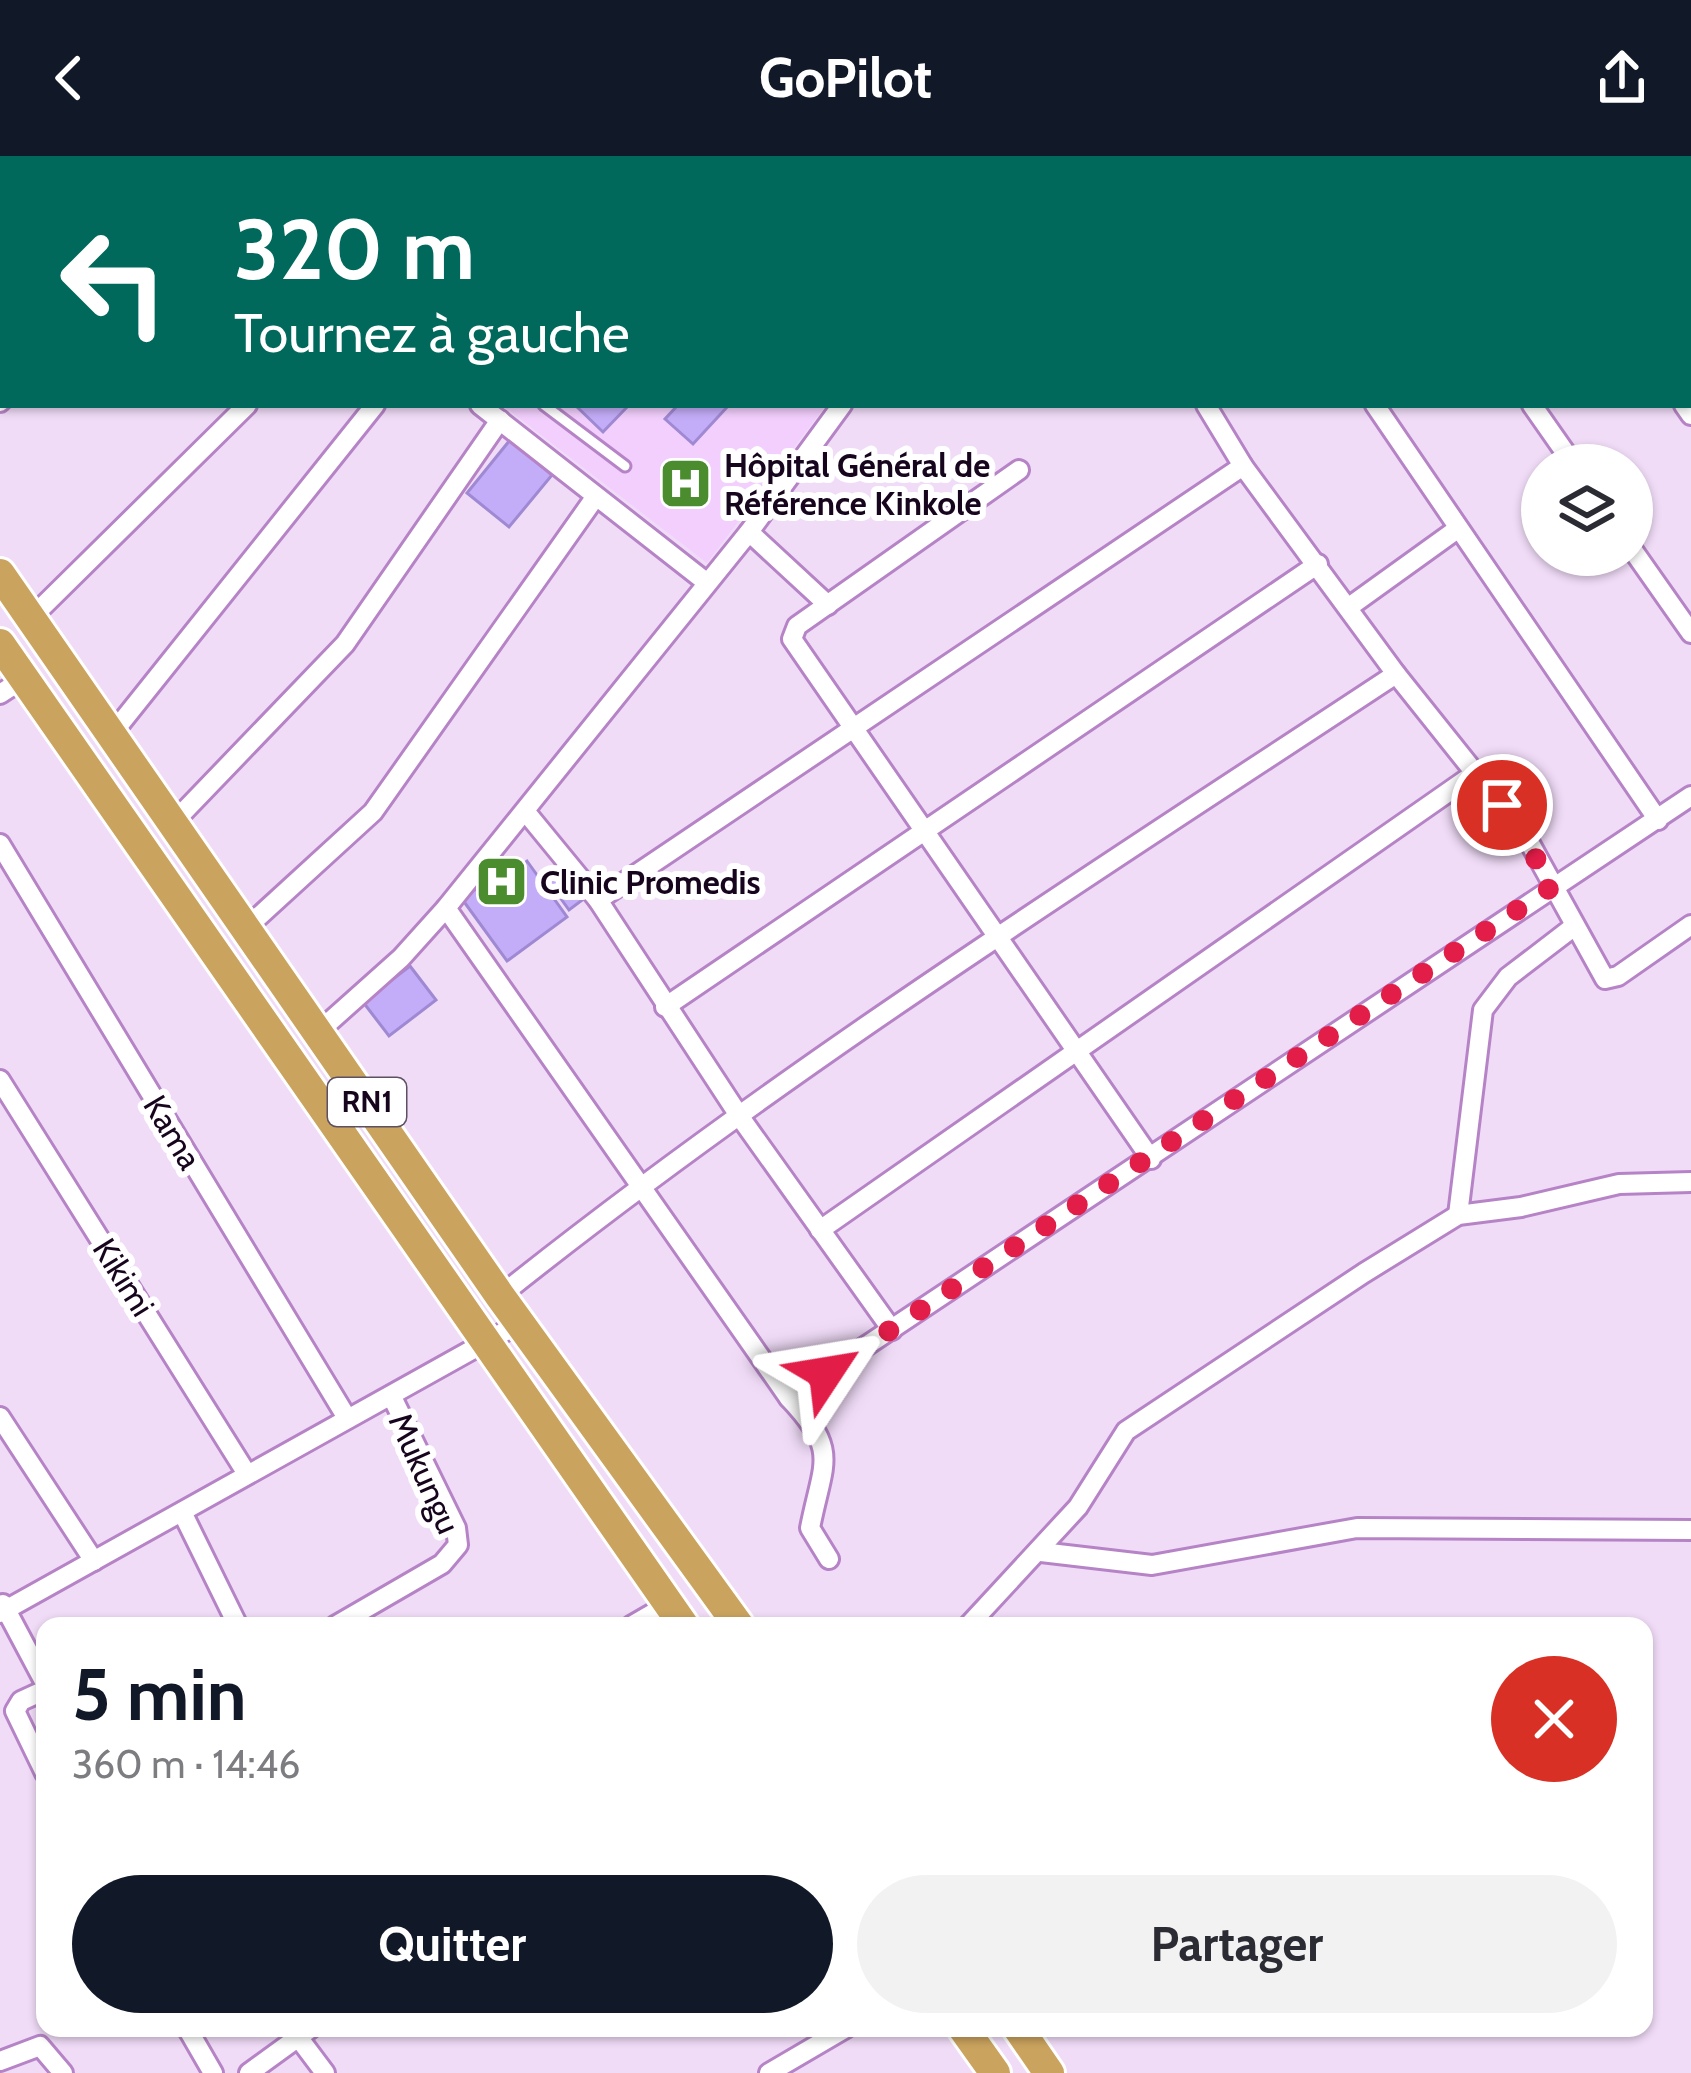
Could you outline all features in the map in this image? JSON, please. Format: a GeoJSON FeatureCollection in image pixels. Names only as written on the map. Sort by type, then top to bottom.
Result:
{"type":"FeatureCollection","features":[{"type":"Feature","properties":{"kind":"highway","name":"RN1"},"geometry":{"type":"LineString","coordinates":[[0,574],[170,826],[732,1617]]}},
{"type":"Feature","properties":{"kind":"highway","name":"RN1"},"geometry":{"type":"LineString","coordinates":[[0,644],[12,686],[488,1342],[676,1615]]}},
{"type":"Feature","properties":{"kind":"highway"},"geometry":{"type":"LineString","coordinates":[[970,2037],[995,2073]]}},
{"type":"Feature","properties":{"kind":"highway"},"geometry":{"type":"LineString","coordinates":[[1024,2037],[1049,2073]]}},
{"type":"Feature","properties":{"kind":"street"},"geometry":{"type":"LineString","coordinates":[[31,618],[244,408]]}},
{"type":"Feature","properties":{"kind":"street"},"geometry":{"type":"LineString","coordinates":[[112,734],[373,408]]}},
{"type":"Feature","properties":{"kind":"street"},"geometry":{"type":"LineString","coordinates":[[484,408],[595,500],[706,582]]}},
{"type":"Feature","properties":{"kind":"street"},"geometry":{"type":"LineString","coordinates":[[317,1033],[400,958],[446,908],[749,532],[840,408]]}},
{"type":"Feature","properties":{"kind":"street"},"geometry":{"type":"LineString","coordinates":[[1208,408],[1243,466],[1396,674],[1527,838],[1600,974],[1610,980],[1691,925]]}},
{"type":"Feature","properties":{"kind":"street"},"geometry":{"type":"LineString","coordinates":[[1377,408],[1658,820]]}},
{"type":"Feature","properties":{"kind":"street"},"geometry":{"type":"LineString","coordinates":[[1534,408],[1559,444]]}},
{"type":"Feature","properties":{"kind":"street"},"geometry":{"type":"LineString","coordinates":[[170,826],[345,644],[500,420]]}},
{"type":"Feature","properties":{"kind":"street"},"geometry":{"type":"LineString","coordinates":[[598,899],[1243,466]]}},
{"type":"Feature","properties":{"kind":"street"},"geometry":{"type":"LineString","coordinates":[[1019,470],[797,626],[791,638],[1151,1159]]}},
{"type":"Feature","properties":{"kind":"street"},"geometry":{"type":"LineString","coordinates":[[244,930],[373,812],[595,500]]}},
{"type":"Feature","properties":{"kind":"street"},"geometry":{"type":"LineString","coordinates":[[1349,607],[1456,530]]}},
{"type":"Feature","properties":{"kind":"street"},"geometry":{"type":"LineString","coordinates":[[749,532],[828,605]]}},
{"type":"Feature","properties":{"kind":"street"},"geometry":{"type":"LineString","coordinates":[[665,1006],[1318,564]]}},
{"type":"Feature","properties":{"kind":"street"},"geometry":{"type":"LineString","coordinates":[[1651,576],[1691,633]]}},
{"type":"Feature","properties":{"kind":"street"},"geometry":{"type":"LineString","coordinates":[[500,1295],[640,1184],[996,937],[1396,674]]}},
{"type":"Feature","properties":{"kind":"street"},"geometry":{"type":"LineString","coordinates":[[820,1230],[1477,772]]}},
{"type":"Feature","properties":{"kind":"street"},"geometry":{"type":"LineString","coordinates":[[789,1398],[1691,796]]}},
{"type":"Feature","properties":{"kind":"street"},"geometry":{"type":"LineString","coordinates":[[525,811],[598,899],[740,1118],[892,1330]]}},
{"type":"Feature","properties":{"kind":"street","name":"Kama"},"geometry":{"type":"LineString","coordinates":[[0,844],[347,1418]]}},
{"type":"Feature","properties":{"kind":"street"},"geometry":{"type":"LineString","coordinates":[[446,908],[789,1398],[818,1429],[826,1449],[810,1528],[829,1559]]}},
{"type":"Feature","properties":{"kind":"street"},"geometry":{"type":"LineString","coordinates":[[1458,1215],[1483,1010],[1508,977],[1572,928]]}},
{"type":"Feature","properties":{"kind":"street","name":"Kikimi"},"geometry":{"type":"LineString","coordinates":[[0,1080],[247,1474]]}},
{"type":"Feature","properties":{"kind":"street"},"geometry":{"type":"LineString","coordinates":[[977,1617],[1041,1552],[1095,1484],[1126,1431],[1458,1215],[1521,1208],[1619,1184],[1691,1182]]}},
{"type":"Feature","properties":{"kind":"street"},"geometry":{"type":"LineString","coordinates":[[36,1670],[2,1608],[183,1514],[520,1323]]}},
{"type":"Feature","properties":{"kind":"street","name":"Mukungu"},"geometry":{"type":"LineString","coordinates":[[351,1617],[442,1564],[458,1545],[456,1528],[392,1397]]}},
{"type":"Feature","properties":{"kind":"street"},"geometry":{"type":"LineString","coordinates":[[0,1417],[94,1561]]}},
{"type":"Feature","properties":{"kind":"street"},"geometry":{"type":"LineString","coordinates":[[183,1514],[234,1617]]}},
{"type":"Feature","properties":{"kind":"street"},"geometry":{"type":"LineString","coordinates":[[1041,1552],[1152,1564],[1357,1528],[1691,1530]]}},
{"type":"Feature","properties":{"kind":"street"},"geometry":{"type":"LineString","coordinates":[[36,1692],[21,1701],[15,1712],[36,1755]]}},
{"type":"Feature","properties":{"kind":"street"},"geometry":{"type":"LineString","coordinates":[[193,2037],[213,2073]]}},
{"type":"Feature","properties":{"kind":"street"},"geometry":{"type":"LineString","coordinates":[[249,2073],[298,2037]]}},
{"type":"Feature","properties":{"kind":"street"},"geometry":{"type":"LineString","coordinates":[[306,2037],[325,2073]]}},
{"type":"Feature","properties":{"kind":"street"},"geometry":{"type":"LineString","coordinates":[[769,2073],[831,2037]]}},
{"type":"Feature","properties":{"kind":"street"},"geometry":{"type":"LineString","coordinates":[[0,2061],[40,2046],[63,2073]]}},
{"type":"Feature","properties":{"kind":"lane"},"geometry":{"type":"LineString","coordinates":[[548,408],[625,466]]}},
{"type":"Feature","properties":{"kind":"shaded area","name":"Hôpital Général de Référence Kinkole"},"geometry":{"type":"Polygon","coordinates":[[[506,408],[824,408],[707,563],[506,408]]]}},
{"type":"Feature","properties":{"kind":"building"},"geometry":{"type":"Polygon","coordinates":[[[578,408],[626,408],[603,432],[578,408]]]}},
{"type":"Feature","properties":{"kind":"building"},"geometry":{"type":"Polygon","coordinates":[[[675,408],[726,408],[693,444],[665,419],[675,408]]]}},
{"type":"Feature","properties":{"kind":"building"},"geometry":{"type":"Polygon","coordinates":[[[510,440],[552,475],[509,527],[467,493],[510,440]]]}},
{"type":"Feature","properties":{"kind":"building"},"geometry":{"type":"Polygon","coordinates":[[[527,861],[567,917],[507,961],[462,899],[500,871],[505,877],[527,861]]]}},
{"type":"Feature","properties":{"kind":"building"},"geometry":{"type":"Polygon","coordinates":[[[565,871],[585,898],[569,910],[549,882],[565,871]]]}},
{"type":"Feature","properties":{"kind":"building"},"geometry":{"type":"Polygon","coordinates":[[[410,966],[436,1000],[389,1036],[363,1002],[410,966]]]}},
{"type":"Feature","properties":{"kind":"place","name":"Hôpital Général de Référence Kinkole"},"geometry":{"type":"Point","coordinates":[685,484]}},
{"type":"Feature","properties":{"kind":"place","name":"Clinic Promedis"},"geometry":{"type":"Point","coordinates":[501,882]}},
{"type":"Feature","properties":{"kind":"route"},"geometry":{"type":"LineString","coordinates":[[826,1373],[1388,1001],[1553,886],[1502,805]]}}]}
